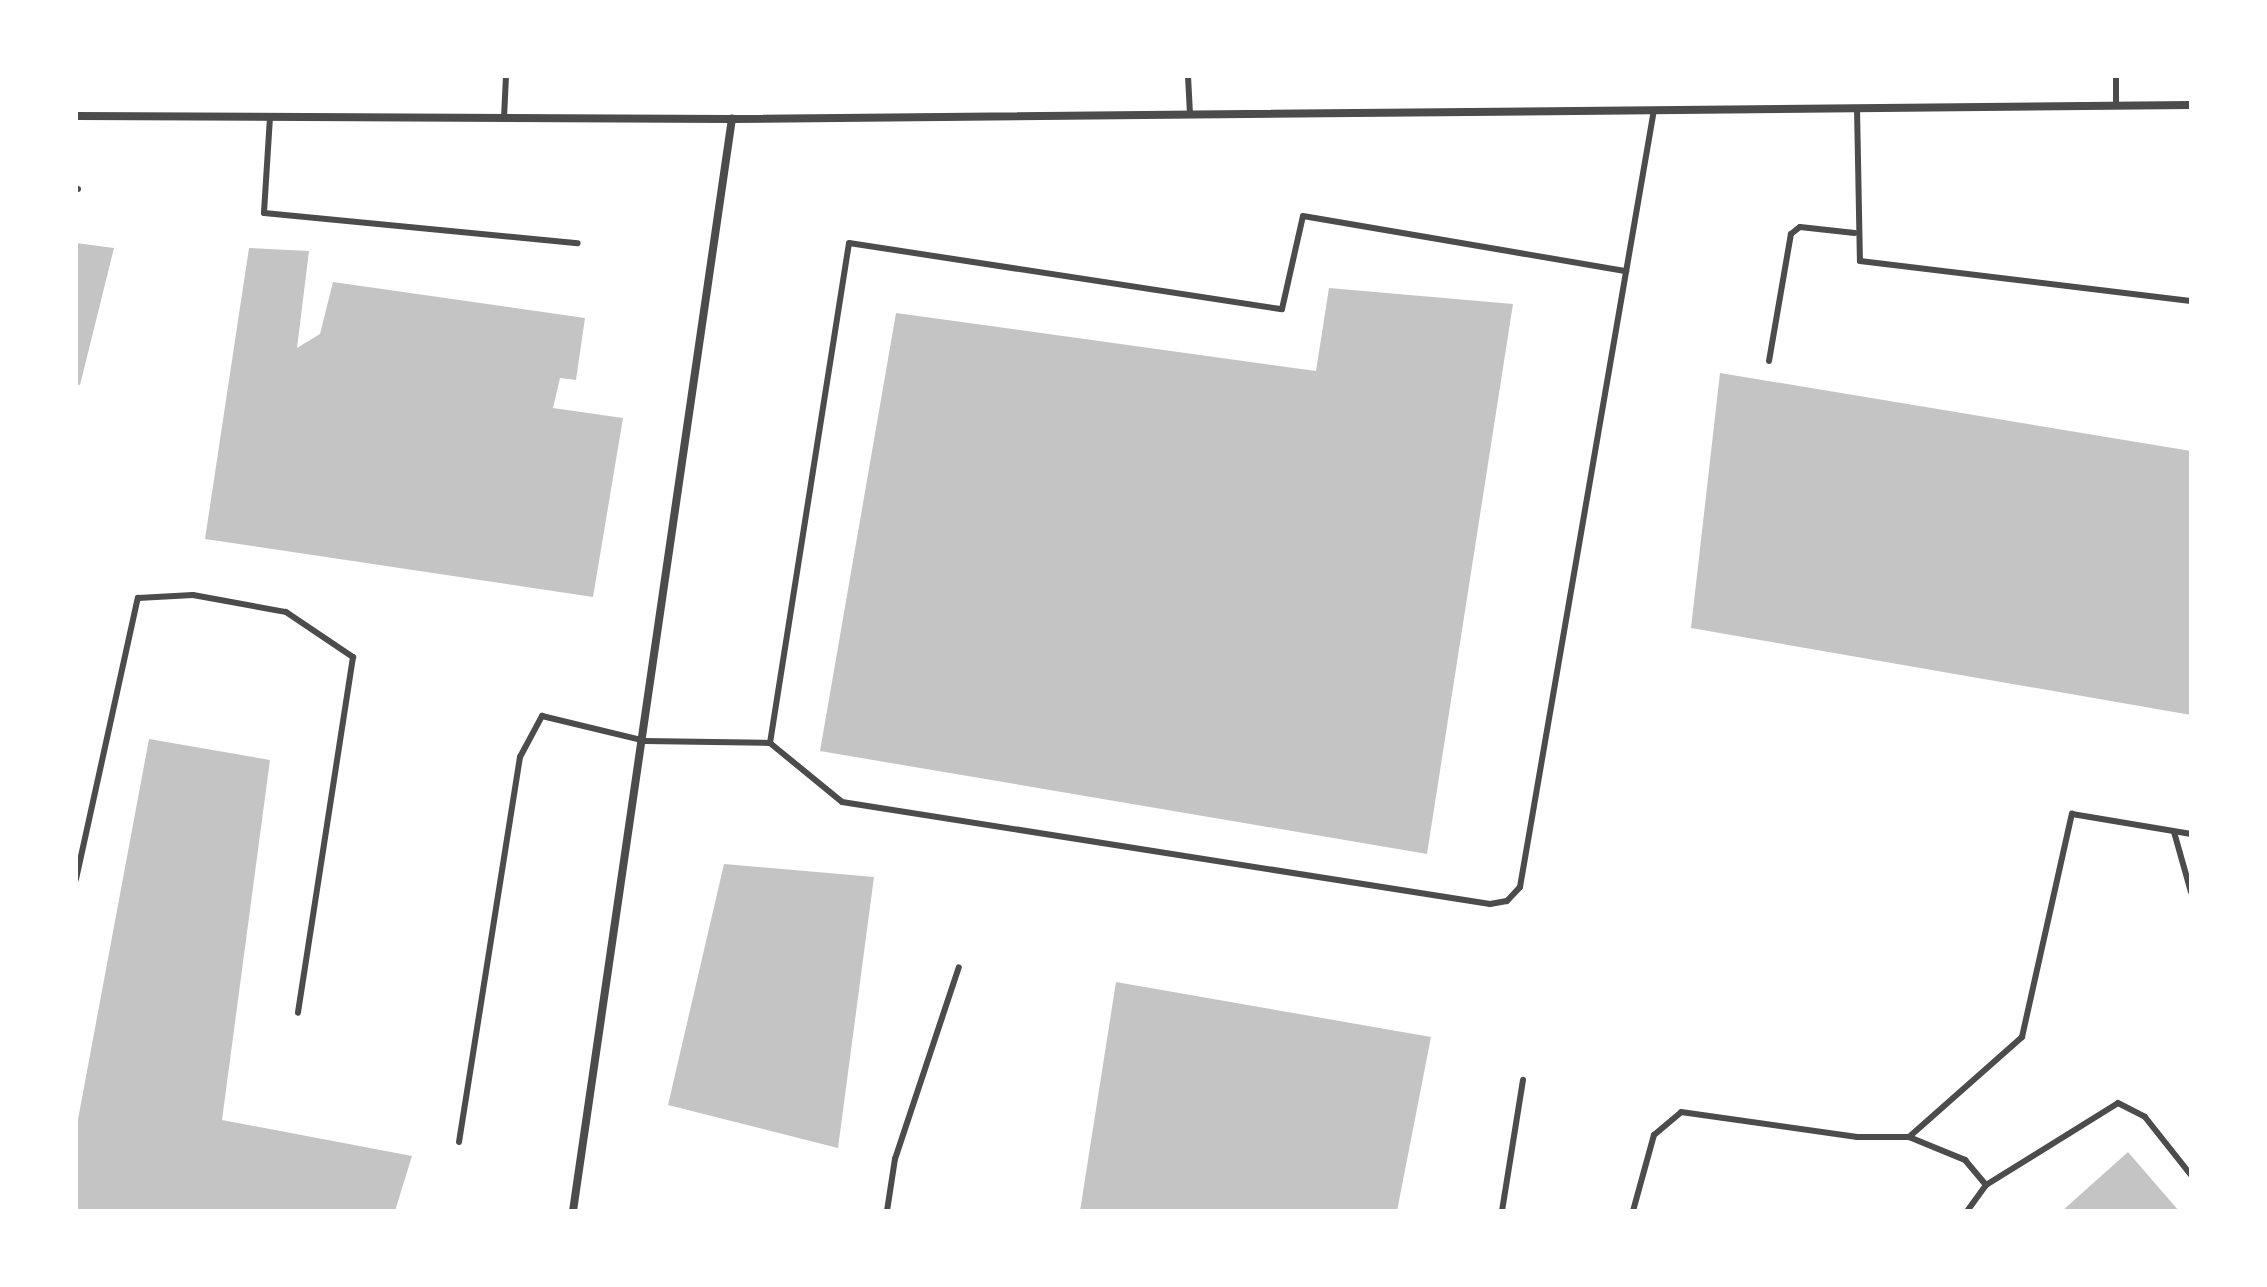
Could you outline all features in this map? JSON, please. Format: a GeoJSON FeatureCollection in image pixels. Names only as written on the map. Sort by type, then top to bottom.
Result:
{"type":"FeatureCollection","features":[{"type":"Feature","properties":{"kind":"street"},"geometry":{"type":"LineString","coordinates":[[76,116],[732,119],[2191,105]]}},
{"type":"Feature","properties":{"kind":"street"},"geometry":{"type":"LineString","coordinates":[[573,1211],[645,741],[732,119]]}},
{"type":"Feature","properties":{"kind":"lane"},"geometry":{"type":"LineString","coordinates":[[504,118],[506,76]]}},
{"type":"Feature","properties":{"kind":"lane"},"geometry":{"type":"LineString","coordinates":[[1188,76],[1190,114]]}},
{"type":"Feature","properties":{"kind":"lane"},"geometry":{"type":"LineString","coordinates":[[2116,76],[2116,106]]}},
{"type":"Feature","properties":{"kind":"lane"},"geometry":{"type":"LineString","coordinates":[[1857,108],[1855,253],[1866,264],[2191,301]]}},
{"type":"Feature","properties":{"kind":"lane"},"geometry":{"type":"LineString","coordinates":[[459,1142],[520,757],[542,716],[645,741],[770,743],[842,802],[1490,904],[1507,901],[1520,887],[1654,110]]}},
{"type":"Feature","properties":{"kind":"lane"},"geometry":{"type":"LineString","coordinates":[[270,117],[264,213],[578,243]]}},
{"type":"Feature","properties":{"kind":"lane"},"geometry":{"type":"LineString","coordinates":[[770,743],[849,243],[1282,309],[1303,216],[1626,271]]}},
{"type":"Feature","properties":{"kind":"lane"},"geometry":{"type":"LineString","coordinates":[[1769,361],[1791,234],[1800,227],[1855,233]]}},
{"type":"Feature","properties":{"kind":"lane"},"geometry":{"type":"LineString","coordinates":[[76,879],[138,598],[193,595],[286,612],[353,657],[298,1013]]}},
{"type":"Feature","properties":{"kind":"lane"},"geometry":{"type":"LineString","coordinates":[[1909,1137],[2022,1037],[2072,814],[2191,834]]}},
{"type":"Feature","properties":{"kind":"lane"},"geometry":{"type":"LineString","coordinates":[[2174,832],[2191,892]]}},
{"type":"Feature","properties":{"kind":"lane"},"geometry":{"type":"LineString","coordinates":[[887,1211],[895,1159],[959,967]]}},
{"type":"Feature","properties":{"kind":"lane"},"geometry":{"type":"LineString","coordinates":[[1502,1211],[1523,1080]]}},
{"type":"Feature","properties":{"kind":"lane"},"geometry":{"type":"LineString","coordinates":[[1967,1211],[1986,1185],[2118,1103],[2145,1117],[2191,1175]]}},
{"type":"Feature","properties":{"kind":"lane"},"geometry":{"type":"LineString","coordinates":[[1633,1211],[1654,1135],[1681,1112],[1857,1137],[1909,1137],[1965,1160],[1986,1185]]}},
{"type":"Feature","properties":{"kind":"building"},"geometry":{"type":"Polygon","coordinates":[[[76,243],[114,248],[80,385],[76,384],[76,243]]]}},
{"type":"Feature","properties":{"kind":"building"},"geometry":{"type":"Polygon","coordinates":[[[249,248],[309,251],[297,348],[320,334],[333,282],[585,318],[576,380],[560,378],[553,408],[623,418],[593,597],[205,539],[249,248]]]}},
{"type":"Feature","properties":{"kind":"building"},"geometry":{"type":"Polygon","coordinates":[[[1329,288],[1513,304],[1427,854],[820,751],[896,313],[1316,371],[1329,288]]]}},
{"type":"Feature","properties":{"kind":"building"},"geometry":{"type":"Polygon","coordinates":[[[1720,373],[2191,451],[2191,715],[1691,628],[1720,373]]]}},
{"type":"Feature","properties":{"kind":"building"},"geometry":{"type":"Polygon","coordinates":[[[149,739],[270,760],[222,1120],[412,1156],[395,1211],[76,1211],[76,1130],[149,739]]]}},
{"type":"Feature","properties":{"kind":"building"},"geometry":{"type":"Polygon","coordinates":[[[724,864],[874,877],[838,1148],[668,1105],[724,864]]]}},
{"type":"Feature","properties":{"kind":"building"},"geometry":{"type":"Polygon","coordinates":[[[1116,982],[1431,1037],[1397,1211],[1080,1211],[1116,982]]]}},
{"type":"Feature","properties":{"kind":"building"},"geometry":{"type":"Polygon","coordinates":[[[2128,1152],[2179,1211],[2062,1211],[2128,1152]]]}}]}
